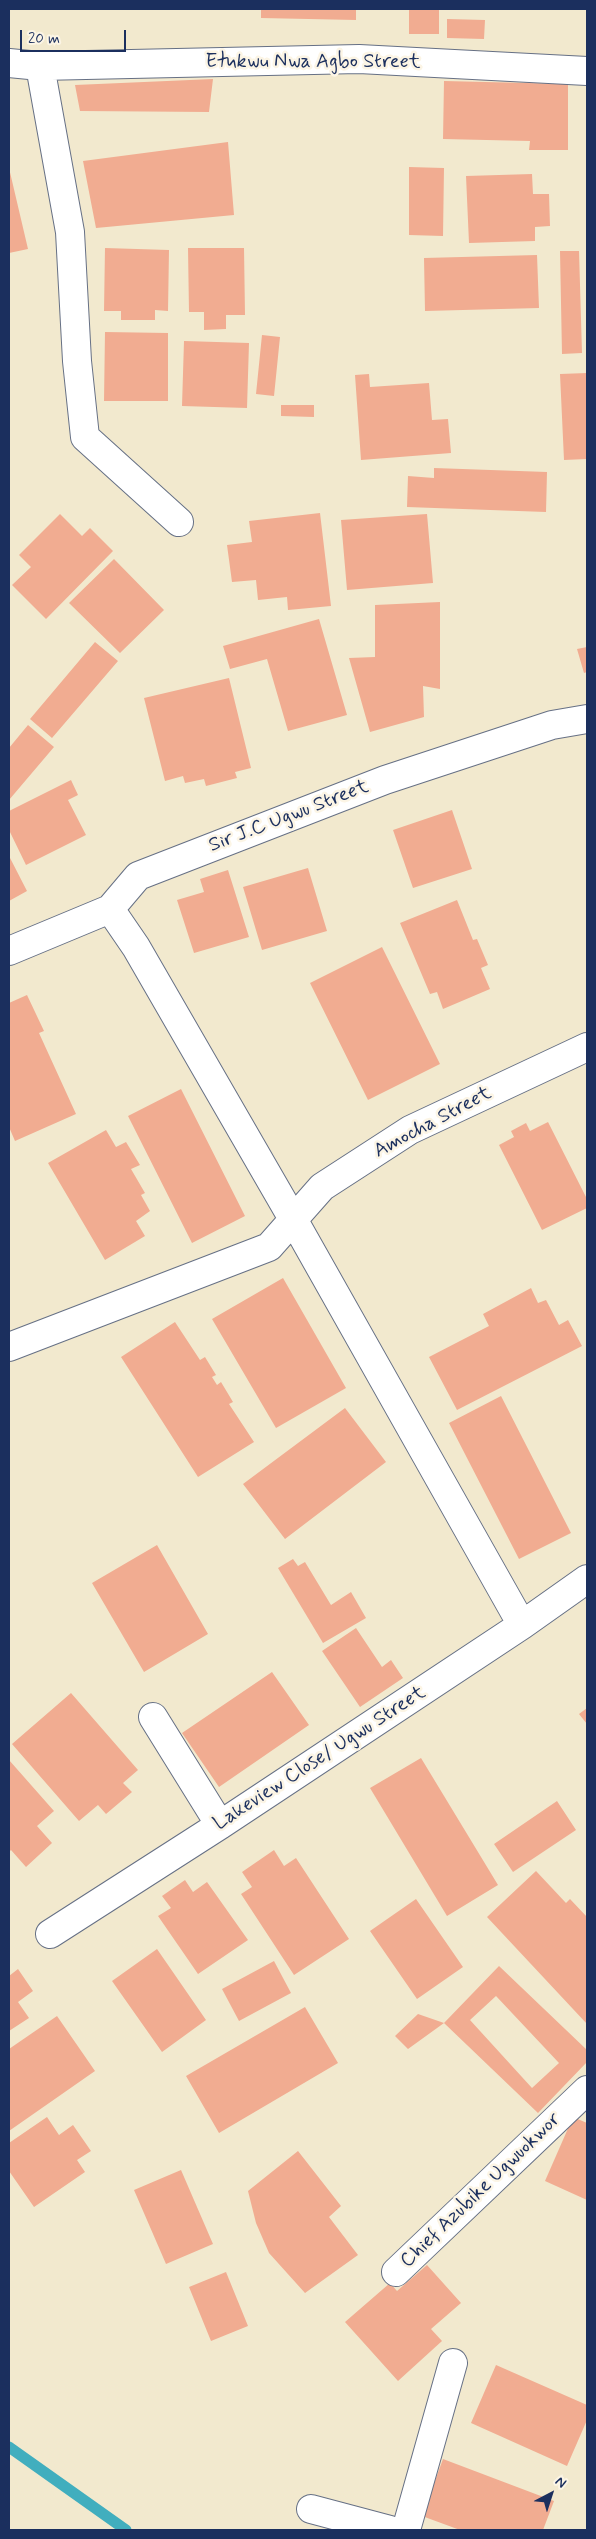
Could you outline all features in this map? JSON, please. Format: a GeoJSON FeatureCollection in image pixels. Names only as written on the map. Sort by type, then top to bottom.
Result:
{"type":"FeatureCollection","features":[{"type":"Feature","properties":{"kind":"street","name":"Etukwu Nwa Agbo Street"},"geometry":{"type":"LineString","coordinates":[[9,63],[40,66],[359,59],[587,71]]}},
{"type":"Feature","properties":{"kind":"street"},"geometry":{"type":"LineString","coordinates":[[40,66],[70,232],[77,361],[85,438],[178,522]]}},
{"type":"Feature","properties":{"kind":"street","name":"Sir J.C Ugwu Street"},"geometry":{"type":"LineString","coordinates":[[9,950],[110,909],[138,876],[384,780],[552,726],[587,719]]}},
{"type":"Feature","properties":{"kind":"street"},"geometry":{"type":"LineString","coordinates":[[110,909],[136,946],[293,1219],[522,1625]]}},
{"type":"Feature","properties":{"kind":"street","name":"Amocha Street"},"geometry":{"type":"LineString","coordinates":[[9,1347],[269,1247],[322,1187],[410,1130],[587,1047]]}},
{"type":"Feature","properties":{"kind":"street","name":"Lakeview Close/ Ugwu Street"},"geometry":{"type":"LineString","coordinates":[[50,1934],[220,1825],[522,1625],[587,1579]]}},
{"type":"Feature","properties":{"kind":"street"},"geometry":{"type":"LineString","coordinates":[[153,1717],[220,1825]]}},
{"type":"Feature","properties":{"kind":"street","name":"Chief Azubike Ugwuokwor"},"geometry":{"type":"LineString","coordinates":[[396,2272],[587,2090]]}},
{"type":"Feature","properties":{"kind":"street"},"geometry":{"type":"LineString","coordinates":[[406,2530],[453,2363]]}},
{"type":"Feature","properties":{"kind":"street"},"geometry":{"type":"LineString","coordinates":[[311,2509],[390,2530]]}},
{"type":"Feature","properties":{"kind":"building"},"geometry":{"type":"Polygon","coordinates":[[[261,9],[356,9],[356,20],[261,18],[261,9]]]}},
{"type":"Feature","properties":{"kind":"building"},"geometry":{"type":"Polygon","coordinates":[[[409,9],[439,9],[439,34],[409,34],[409,9]]]}},
{"type":"Feature","properties":{"kind":"building"},"geometry":{"type":"Polygon","coordinates":[[[447,19],[485,20],[484,39],[447,38],[447,19]]]}},
{"type":"Feature","properties":{"kind":"building"},"geometry":{"type":"Polygon","coordinates":[[[213,79],[209,112],[80,111],[75,85],[213,79]]]}},
{"type":"Feature","properties":{"kind":"building"},"geometry":{"type":"Polygon","coordinates":[[[444,81],[568,84],[568,150],[529,150],[530,141],[443,139],[444,81]]]}},
{"type":"Feature","properties":{"kind":"building"},"geometry":{"type":"Polygon","coordinates":[[[228,142],[234,215],[96,228],[83,161],[228,142]]]}},
{"type":"Feature","properties":{"kind":"building"},"geometry":{"type":"Polygon","coordinates":[[[409,167],[444,168],[443,236],[409,235],[409,167]]]}},
{"type":"Feature","properties":{"kind":"building"},"geometry":{"type":"Polygon","coordinates":[[[9,168],[28,249],[9,253],[9,168]]]}},
{"type":"Feature","properties":{"kind":"building"},"geometry":{"type":"Polygon","coordinates":[[[532,174],[533,194],[549,194],[550,226],[535,227],[535,241],[469,243],[466,176],[532,174]]]}},
{"type":"Feature","properties":{"kind":"building"},"geometry":{"type":"Polygon","coordinates":[[[105,248],[169,250],[168,311],[155,310],[155,320],[121,320],[121,311],[104,311],[105,248]]]}},
{"type":"Feature","properties":{"kind":"building"},"geometry":{"type":"Polygon","coordinates":[[[188,248],[244,248],[245,315],[226,315],[226,329],[204,330],[204,312],[189,312],[188,248]]]}},
{"type":"Feature","properties":{"kind":"building"},"geometry":{"type":"Polygon","coordinates":[[[560,251],[579,251],[582,353],[562,354],[560,251]]]}},
{"type":"Feature","properties":{"kind":"building"},"geometry":{"type":"Polygon","coordinates":[[[537,255],[539,308],[425,311],[424,258],[537,255]]]}},
{"type":"Feature","properties":{"kind":"building"},"geometry":{"type":"Polygon","coordinates":[[[105,332],[168,333],[168,401],[104,401],[105,332]]]}},
{"type":"Feature","properties":{"kind":"building"},"geometry":{"type":"Polygon","coordinates":[[[262,335],[280,337],[274,396],[256,394],[262,335]]]}},
{"type":"Feature","properties":{"kind":"building"},"geometry":{"type":"Polygon","coordinates":[[[184,341],[249,343],[247,408],[182,406],[184,341]]]}},
{"type":"Feature","properties":{"kind":"building"},"geometry":{"type":"Polygon","coordinates":[[[587,373],[587,459],[564,460],[560,374],[587,373]]]}},
{"type":"Feature","properties":{"kind":"building"},"geometry":{"type":"Polygon","coordinates":[[[369,374],[370,387],[429,383],[432,420],[448,419],[451,453],[361,460],[355,375],[369,374]]]}},
{"type":"Feature","properties":{"kind":"building"},"geometry":{"type":"Polygon","coordinates":[[[281,405],[314,405],[314,417],[281,416],[281,405]]]}},
{"type":"Feature","properties":{"kind":"building"},"geometry":{"type":"Polygon","coordinates":[[[434,468],[547,472],[546,512],[407,507],[408,476],[434,478],[434,468]]]}},
{"type":"Feature","properties":{"kind":"building"},"geometry":{"type":"Polygon","coordinates":[[[320,513],[331,606],[288,610],[287,597],[258,600],[256,580],[232,582],[227,545],[252,542],[249,521],[320,513]]]}},
{"type":"Feature","properties":{"kind":"building"},"geometry":{"type":"Polygon","coordinates":[[[60,514],[82,536],[90,528],[113,551],[46,619],[12,585],[31,567],[19,555],[60,514]]]}},
{"type":"Feature","properties":{"kind":"building"},"geometry":{"type":"Polygon","coordinates":[[[427,514],[433,583],[347,590],[341,520],[427,514]]]}},
{"type":"Feature","properties":{"kind":"building"},"geometry":{"type":"Polygon","coordinates":[[[114,559],[164,610],[120,653],[69,603],[114,559]]]}},
{"type":"Feature","properties":{"kind":"building"},"geometry":{"type":"Polygon","coordinates":[[[440,602],[440,689],[423,686],[424,717],[370,732],[349,658],[375,657],[375,605],[440,602]]]}},
{"type":"Feature","properties":{"kind":"building"},"geometry":{"type":"Polygon","coordinates":[[[319,619],[347,715],[288,731],[267,659],[230,669],[223,646],[319,619]]]}},
{"type":"Feature","properties":{"kind":"building"},"geometry":{"type":"Polygon","coordinates":[[[95,642],[118,661],[52,738],[30,719],[95,642]]]}},
{"type":"Feature","properties":{"kind":"building"},"geometry":{"type":"Polygon","coordinates":[[[587,647],[587,672],[584,673],[577,649],[587,647]]]}},
{"type":"Feature","properties":{"kind":"building"},"geometry":{"type":"Polygon","coordinates":[[[229,678],[251,768],[235,772],[237,778],[206,786],[204,779],[185,783],[183,776],[165,781],[144,698],[229,678]]]}},
{"type":"Feature","properties":{"kind":"building"},"geometry":{"type":"Polygon","coordinates":[[[28,725],[54,747],[9,800],[9,748],[28,725]]]}},
{"type":"Feature","properties":{"kind":"building"},"geometry":{"type":"Polygon","coordinates":[[[71,780],[78,795],[68,800],[86,835],[26,865],[9,830],[9,811],[71,780]]]}},
{"type":"Feature","properties":{"kind":"building"},"geometry":{"type":"Polygon","coordinates":[[[452,810],[472,869],[413,888],[393,830],[452,810]]]}},
{"type":"Feature","properties":{"kind":"building"},"geometry":{"type":"Polygon","coordinates":[[[9,856],[27,891],[9,901],[9,856]]]}},
{"type":"Feature","properties":{"kind":"building"},"geometry":{"type":"Polygon","coordinates":[[[308,868],[327,931],[262,950],[243,887],[308,868]]]}},
{"type":"Feature","properties":{"kind":"building"},"geometry":{"type":"Polygon","coordinates":[[[228,870],[249,937],[194,953],[177,900],[204,892],[200,879],[228,870]]]}},
{"type":"Feature","properties":{"kind":"building"},"geometry":{"type":"Polygon","coordinates":[[[457,900],[473,940],[477,939],[488,965],[481,968],[490,989],[443,1009],[437,992],[430,994],[400,923],[457,900]]]}},
{"type":"Feature","properties":{"kind":"building"},"geometry":{"type":"Polygon","coordinates":[[[382,947],[440,1064],[368,1100],[310,983],[382,947]]]}},
{"type":"Feature","properties":{"kind":"building"},"geometry":{"type":"Polygon","coordinates":[[[27,995],[44,1031],[39,1033],[76,1114],[15,1141],[9,1127],[9,1003],[27,995]]]}},
{"type":"Feature","properties":{"kind":"building"},"geometry":{"type":"Polygon","coordinates":[[[181,1089],[245,1216],[192,1243],[128,1116],[181,1089]]]}},
{"type":"Feature","properties":{"kind":"building"},"geometry":{"type":"Polygon","coordinates":[[[548,1122],[587,1199],[587,1208],[542,1230],[499,1145],[514,1137],[511,1131],[526,1123],[530,1131],[548,1122]]]}},
{"type":"Feature","properties":{"kind":"building"},"geometry":{"type":"Polygon","coordinates":[[[106,1130],[116,1147],[126,1142],[140,1165],[131,1169],[145,1193],[141,1195],[150,1211],[136,1221],[145,1236],[105,1260],[48,1163],[106,1130]]]}},
{"type":"Feature","properties":{"kind":"building"},"geometry":{"type":"Polygon","coordinates":[[[283,1278],[346,1388],[276,1428],[212,1319],[283,1278]]]}},
{"type":"Feature","properties":{"kind":"building"},"geometry":{"type":"Polygon","coordinates":[[[531,1288],[538,1303],[546,1300],[559,1325],[568,1320],[582,1346],[457,1410],[429,1357],[489,1326],[483,1314],[531,1288]]]}},
{"type":"Feature","properties":{"kind":"building"},"geometry":{"type":"Polygon","coordinates":[[[175,1322],[200,1360],[205,1357],[216,1375],[212,1377],[217,1385],[221,1382],[233,1402],[229,1404],[254,1442],[198,1477],[121,1357],[175,1322]]]}},
{"type":"Feature","properties":{"kind":"building"},"geometry":{"type":"Polygon","coordinates":[[[501,1396],[571,1533],[519,1559],[449,1423],[501,1396]]]}},
{"type":"Feature","properties":{"kind":"building"},"geometry":{"type":"Polygon","coordinates":[[[345,1408],[386,1462],[285,1539],[243,1484],[345,1408]]]}},
{"type":"Feature","properties":{"kind":"building"},"geometry":{"type":"Polygon","coordinates":[[[157,1545],[208,1634],[144,1672],[92,1583],[157,1545]]]}},
{"type":"Feature","properties":{"kind":"building"},"geometry":{"type":"Polygon","coordinates":[[[293,1559],[298,1566],[305,1562],[331,1605],[351,1592],[366,1618],[323,1643],[278,1568],[293,1559]]]}},
{"type":"Feature","properties":{"kind":"building"},"geometry":{"type":"Polygon","coordinates":[[[356,1628],[382,1667],[391,1660],[403,1678],[360,1707],[322,1651],[356,1628]]]}},
{"type":"Feature","properties":{"kind":"building"},"geometry":{"type":"Polygon","coordinates":[[[272,1672],[309,1725],[219,1787],[182,1733],[272,1672]]]}},
{"type":"Feature","properties":{"kind":"building"},"geometry":{"type":"Polygon","coordinates":[[[71,1693],[138,1770],[123,1783],[132,1792],[106,1814],[98,1805],[79,1821],[12,1744],[71,1693]]]}},
{"type":"Feature","properties":{"kind":"building"},"geometry":{"type":"Polygon","coordinates":[[[587,1708],[587,1724],[579,1714],[587,1708]]]}},
{"type":"Feature","properties":{"kind":"building"},"geometry":{"type":"Polygon","coordinates":[[[421,1758],[498,1885],[447,1916],[370,1788],[421,1758]]]}},
{"type":"Feature","properties":{"kind":"building"},"geometry":{"type":"Polygon","coordinates":[[[9,1760],[54,1811],[37,1826],[52,1843],[26,1867],[11,1850],[9,1852],[9,1760]]]}},
{"type":"Feature","properties":{"kind":"building"},"geometry":{"type":"Polygon","coordinates":[[[557,1801],[576,1830],[513,1872],[494,1844],[557,1801]]]}},
{"type":"Feature","properties":{"kind":"building"},"geometry":{"type":"Polygon","coordinates":[[[274,1850],[284,1866],[296,1858],[349,1939],[294,1975],[241,1894],[252,1887],[242,1872],[274,1850]]]}},
{"type":"Feature","properties":{"kind":"building"},"geometry":{"type":"Polygon","coordinates":[[[536,1871],[566,1903],[570,1899],[587,1917],[587,2024],[487,1917],[536,1871]]]}},
{"type":"Feature","properties":{"kind":"building"},"geometry":{"type":"Polygon","coordinates":[[[185,1880],[193,1892],[207,1882],[248,1940],[198,1974],[158,1916],[171,1908],[162,1896],[185,1880]]]}},
{"type":"Feature","properties":{"kind":"building"},"geometry":{"type":"Polygon","coordinates":[[[416,1899],[463,1967],[417,1999],[370,1931],[416,1899]]]}},
{"type":"Feature","properties":{"kind":"building"},"geometry":{"type":"Polygon","coordinates":[[[157,1949],[206,2020],[162,2052],[112,1981],[157,1949]]]}},
{"type":"Feature","properties":{"kind":"building"},"geometry":{"type":"Polygon","coordinates":[[[274,1961],[291,1993],[239,2021],[222,1989],[274,1961]]]}},
{"type":"Feature","properties":{"kind":"building"},"geometry":{"type":"Polygon","coordinates":[[[499,1966],[587,2050],[587,2062],[538,2113],[444,2023],[499,1966]],[[496,1996],[470,2020],[532,2088],[559,2063],[496,1996]]]}},
{"type":"Feature","properties":{"kind":"building"},"geometry":{"type":"Polygon","coordinates":[[[18,1969],[33,1991],[18,2002],[29,2018],[9,2031],[9,1976],[18,1969]]]}},
{"type":"Feature","properties":{"kind":"building"},"geometry":{"type":"Polygon","coordinates":[[[305,2007],[338,2063],[219,2133],[186,2076],[305,2007]]]}},
{"type":"Feature","properties":{"kind":"building"},"geometry":{"type":"Polygon","coordinates":[[[418,2014],[444,2023],[408,2049],[395,2036],[418,2014]]]}},
{"type":"Feature","properties":{"kind":"building"},"geometry":{"type":"Polygon","coordinates":[[[57,2016],[95,2071],[9,2131],[9,2049],[57,2016]]]}},
{"type":"Feature","properties":{"kind":"building"},"geometry":{"type":"Polygon","coordinates":[[[47,2117],[59,2135],[73,2125],[91,2151],[77,2160],[85,2172],[34,2207],[9,2171],[9,2143],[47,2117]]]}},
{"type":"Feature","properties":{"kind":"building"},"geometry":{"type":"Polygon","coordinates":[[[573,2117],[587,2123],[587,2200],[545,2181],[573,2117]]]}},
{"type":"Feature","properties":{"kind":"building"},"geometry":{"type":"Polygon","coordinates":[[[298,2151],[341,2206],[329,2217],[358,2255],[305,2293],[269,2253],[256,2223],[248,2191],[298,2151]]]}},
{"type":"Feature","properties":{"kind":"building"},"geometry":{"type":"Polygon","coordinates":[[[181,2170],[213,2244],[166,2264],[134,2190],[181,2170]]]}},
{"type":"Feature","properties":{"kind":"building"},"geometry":{"type":"Polygon","coordinates":[[[427,2265],[461,2303],[431,2329],[442,2341],[398,2381],[345,2322],[390,2283],[397,2291],[427,2265]]]}},
{"type":"Feature","properties":{"kind":"building"},"geometry":{"type":"Polygon","coordinates":[[[226,2272],[248,2326],[211,2341],[189,2287],[226,2272]]]}},
{"type":"Feature","properties":{"kind":"building"},"geometry":{"type":"Polygon","coordinates":[[[496,2365],[587,2405],[587,2420],[567,2466],[471,2423],[496,2365]]]}},
{"type":"Feature","properties":{"kind":"building"},"geometry":{"type":"Polygon","coordinates":[[[443,2459],[554,2501],[543,2530],[460,2530],[422,2516],[443,2459]]]}},
{"type":"Feature","properties":{"kind":"waterway"},"geometry":{"type":"LineString","coordinates":[[9,2447],[126,2530]]}}]}
